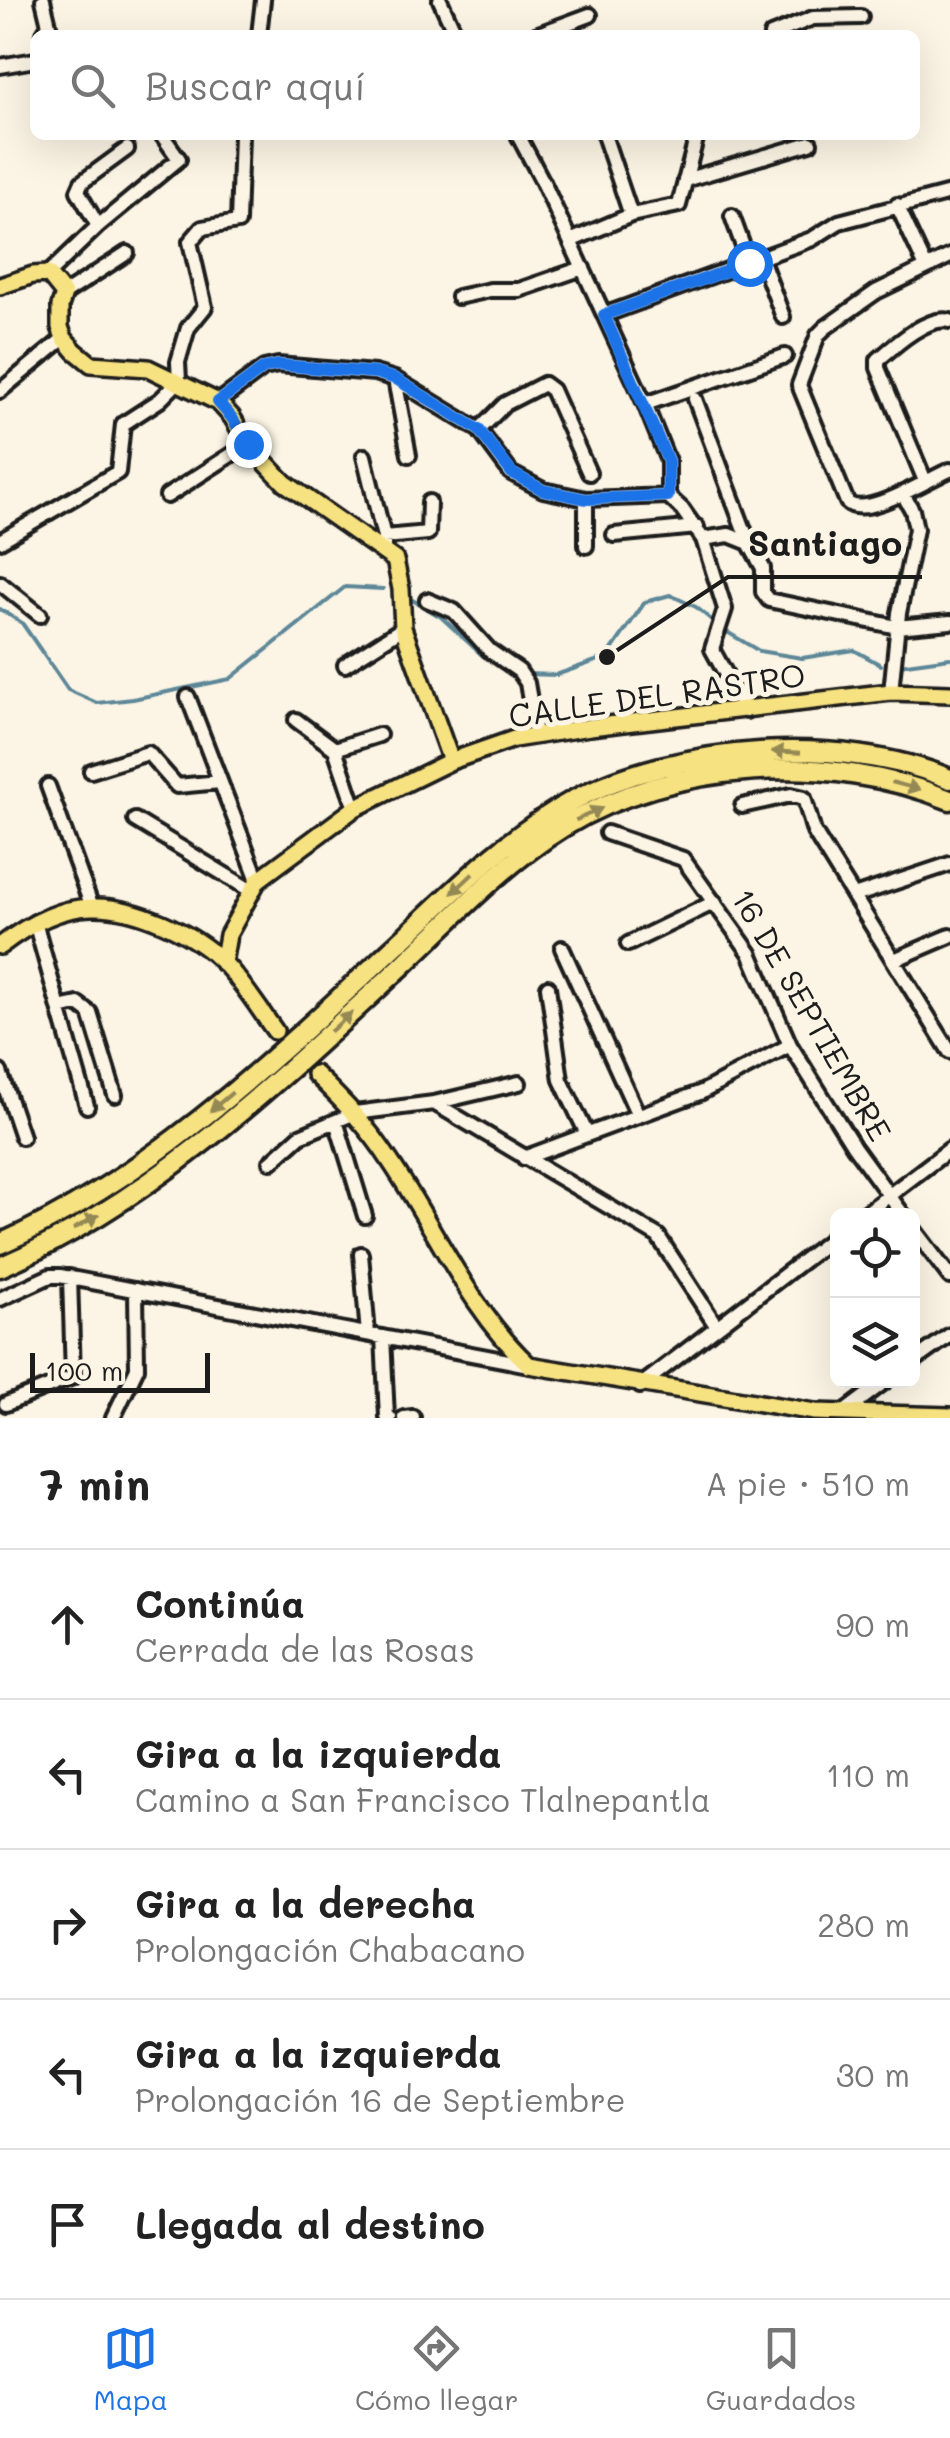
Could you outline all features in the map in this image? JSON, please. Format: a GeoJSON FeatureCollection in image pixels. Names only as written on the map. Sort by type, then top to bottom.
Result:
{"type":"FeatureCollection","features":[{"type":"Feature","properties":{"kind":"highway"},"geometry":{"type":"LineString","coordinates":[[0,1244],[68,1210],[188,1130],[277,1054],[484,862],[573,800],[652,770],[740,752],[848,755],[950,779]]}},
{"type":"Feature","properties":{"kind":"highway"},"geometry":{"type":"LineString","coordinates":[[0,1268],[124,1200],[176,1164],[332,1030],[507,868],[589,813],[677,783],[724,772],[772,769],[872,778],[950,800]]}},
{"type":"Feature","properties":{"kind":"main road"},"geometry":{"type":"LineString","coordinates":[[0,286],[33,274],[48,274],[64,294],[60,306],[64,338],[91,364],[148,368],[218,402],[248,444],[285,482],[384,543],[398,574],[403,628],[451,761]]}},
{"type":"Feature","properties":{"kind":"main road","name":"CALLE DEL RASTRO"},"geometry":{"type":"LineString","coordinates":[[223,962],[228,936],[255,885],[356,808],[451,761],[514,739],[536,736],[891,692],[950,694]]}},
{"type":"Feature","properties":{"kind":"main road"},"geometry":{"type":"LineString","coordinates":[[0,946],[35,922],[92,907],[132,914],[174,927],[223,962],[275,1031]]}},
{"type":"Feature","properties":{"kind":"main road"},"geometry":{"type":"LineString","coordinates":[[315,1074],[355,1113],[390,1160],[499,1337],[529,1365],[817,1415],[950,1416]]}},
{"type":"Feature","properties":{"kind":"street"},"geometry":{"type":"LineString","coordinates":[[43,0],[48,24],[45,30]]}},
{"type":"Feature","properties":{"kind":"street"},"geometry":{"type":"LineString","coordinates":[[259,30],[262,0]]}},
{"type":"Feature","properties":{"kind":"street"},"geometry":{"type":"LineString","coordinates":[[440,0],[454,30]]}},
{"type":"Feature","properties":{"kind":"street"},"geometry":{"type":"LineString","coordinates":[[550,30],[590,15]]}},
{"type":"Feature","properties":{"kind":"street"},"geometry":{"type":"LineString","coordinates":[[783,30],[813,18],[861,17]]}},
{"type":"Feature","properties":{"kind":"street"},"geometry":{"type":"LineString","coordinates":[[0,66],[30,61]]}},
{"type":"Feature","properties":{"kind":"street"},"geometry":{"type":"LineString","coordinates":[[48,274],[179,158],[166,140]]}},
{"type":"Feature","properties":{"kind":"street"},"geometry":{"type":"LineString","coordinates":[[0,541],[118,472],[123,424],[160,400],[179,381],[178,362],[188,328],[204,307],[190,242],[202,228],[238,222],[241,140]]}},
{"type":"Feature","properties":{"kind":"street"},"geometry":{"type":"LineString","coordinates":[[520,140],[583,268],[668,461],[668,496],[700,533],[726,609],[712,649],[746,711]]}},
{"type":"Feature","properties":{"kind":"street"},"geometry":{"type":"LineString","coordinates":[[606,140],[631,215]]}},
{"type":"Feature","properties":{"kind":"street"},"geometry":{"type":"LineString","coordinates":[[570,241],[631,215],[678,205],[695,140]]}},
{"type":"Feature","properties":{"kind":"street"},"geometry":{"type":"LineString","coordinates":[[685,180],[810,142]]}},
{"type":"Feature","properties":{"kind":"street"},"geometry":{"type":"LineString","coordinates":[[98,226],[78,190],[82,182],[126,149]]}},
{"type":"Feature","properties":{"kind":"street"},"geometry":{"type":"LineString","coordinates":[[604,315],[812,240],[839,222],[950,193]]}},
{"type":"Feature","properties":{"kind":"street"},"geometry":{"type":"LineString","coordinates":[[897,205],[926,267]]}},
{"type":"Feature","properties":{"kind":"street"},"geometry":{"type":"LineString","coordinates":[[732,216],[782,317]]}},
{"type":"Feature","properties":{"kind":"street"},"geometry":{"type":"LineString","coordinates":[[64,294],[127,253]]}},
{"type":"Feature","properties":{"kind":"street"},"geometry":{"type":"LineString","coordinates":[[950,256],[876,292],[818,335],[799,384],[852,507],[860,509],[903,494],[950,470]]}},
{"type":"Feature","properties":{"kind":"street"},"geometry":{"type":"LineString","coordinates":[[458,298],[490,290],[518,290],[583,268]]}},
{"type":"Feature","properties":{"kind":"street"},"geometry":{"type":"LineString","coordinates":[[925,481],[878,360],[932,322],[950,322]]}},
{"type":"Feature","properties":{"kind":"street"},"geometry":{"type":"LineString","coordinates":[[0,391],[64,338]]}},
{"type":"Feature","properties":{"kind":"street"},"geometry":{"type":"LineString","coordinates":[[644,404],[785,356]]}},
{"type":"Feature","properties":{"kind":"street"},"geometry":{"type":"LineString","coordinates":[[218,402],[264,368],[278,365],[376,373],[396,379],[479,430],[512,473],[525,483],[586,499],[668,496]]}},
{"type":"Feature","properties":{"kind":"street"},"geometry":{"type":"LineString","coordinates":[[396,379],[409,455]]}},
{"type":"Feature","properties":{"kind":"street"},"geometry":{"type":"LineString","coordinates":[[479,430],[505,404],[544,384],[552,390],[589,473]]}},
{"type":"Feature","properties":{"kind":"street"},"geometry":{"type":"LineString","coordinates":[[695,399],[749,543],[763,568],[763,592],[770,600],[897,627],[950,622]]}},
{"type":"Feature","properties":{"kind":"street"},"geometry":{"type":"LineString","coordinates":[[166,496],[248,444]]}},
{"type":"Feature","properties":{"kind":"street"},"geometry":{"type":"LineString","coordinates":[[364,456],[384,543],[428,533],[429,502]]}},
{"type":"Feature","properties":{"kind":"street"},"geometry":{"type":"LineString","coordinates":[[891,692],[897,627],[916,529],[903,494]]}},
{"type":"Feature","properties":{"kind":"street"},"geometry":{"type":"LineString","coordinates":[[586,499],[586,546]]}},
{"type":"Feature","properties":{"kind":"street"},"geometry":{"type":"LineString","coordinates":[[614,535],[700,533],[749,543]]}},
{"type":"Feature","properties":{"kind":"street"},"geometry":{"type":"LineString","coordinates":[[0,583],[40,615]]}},
{"type":"Feature","properties":{"kind":"street"},"geometry":{"type":"LineString","coordinates":[[427,600],[454,611],[490,651],[519,671],[526,683],[536,736]]}},
{"type":"Feature","properties":{"kind":"street"},"geometry":{"type":"LineString","coordinates":[[345,665],[403,628]]}},
{"type":"Feature","properties":{"kind":"street"},"geometry":{"type":"LineString","coordinates":[[188,697],[255,885]]}},
{"type":"Feature","properties":{"kind":"street"},"geometry":{"type":"LineString","coordinates":[[296,720],[334,749],[356,808]]}},
{"type":"Feature","properties":{"kind":"street"},"geometry":{"type":"LineString","coordinates":[[334,749],[378,735]]}},
{"type":"Feature","properties":{"kind":"street"},"geometry":{"type":"LineString","coordinates":[[92,771],[148,753],[176,786],[220,782]]}},
{"type":"Feature","properties":{"kind":"street"},"geometry":{"type":"LineString","coordinates":[[48,786],[92,907]]}},
{"type":"Feature","properties":{"kind":"street"},"geometry":{"type":"LineString","coordinates":[[742,806],[790,796],[804,798],[814,832],[950,1052]]}},
{"type":"Feature","properties":{"kind":"street"},"geometry":{"type":"LineString","coordinates":[[135,820],[255,885]]}},
{"type":"Feature","properties":{"kind":"street","name":"16 DE SEPTIEMBRE"},"geometry":{"type":"LineString","coordinates":[[607,833],[683,859],[750,953],[790,1046],[898,1208]]}},
{"type":"Feature","properties":{"kind":"street"},"geometry":{"type":"LineString","coordinates":[[854,896],[950,864]]}},
{"type":"Feature","properties":{"kind":"street"},"geometry":{"type":"LineString","coordinates":[[628,944],[715,902]]}},
{"type":"Feature","properties":{"kind":"street"},"geometry":{"type":"LineString","coordinates":[[35,922],[87,1106]]}},
{"type":"Feature","properties":{"kind":"street"},"geometry":{"type":"LineString","coordinates":[[894,960],[950,936]]}},
{"type":"Feature","properties":{"kind":"street"},"geometry":{"type":"LineString","coordinates":[[562,948],[638,1115]]}},
{"type":"Feature","properties":{"kind":"street"},"geometry":{"type":"LineString","coordinates":[[548,987],[562,1080],[587,1134]]}},
{"type":"Feature","properties":{"kind":"street"},"geometry":{"type":"LineString","coordinates":[[59,1008],[78,1004],[90,1013],[115,1095]]}},
{"type":"Feature","properties":{"kind":"street"},"geometry":{"type":"LineString","coordinates":[[524,1158],[702,1092],[790,1046]]}},
{"type":"Feature","properties":{"kind":"street"},"geometry":{"type":"LineString","coordinates":[[0,1072],[22,1137]]}},
{"type":"Feature","properties":{"kind":"street"},"geometry":{"type":"LineString","coordinates":[[271,1162],[300,1136],[355,1113],[434,1104],[519,1083]]}},
{"type":"Feature","properties":{"kind":"street"},"geometry":{"type":"LineString","coordinates":[[434,1104],[658,1236],[717,1327]]}},
{"type":"Feature","properties":{"kind":"street"},"geometry":{"type":"LineString","coordinates":[[336,1121],[366,1216]]}},
{"type":"Feature","properties":{"kind":"street"},"geometry":{"type":"LineString","coordinates":[[872,1208],[950,1149]]}},
{"type":"Feature","properties":{"kind":"street"},"geometry":{"type":"LineString","coordinates":[[920,1238],[950,1277]]}},
{"type":"Feature","properties":{"kind":"street"},"geometry":{"type":"LineString","coordinates":[[640,1386],[830,1240]]}},
{"type":"Feature","properties":{"kind":"street"},"geometry":{"type":"LineString","coordinates":[[361,1254],[368,1334]]}},
{"type":"Feature","properties":{"kind":"street"},"geometry":{"type":"LineString","coordinates":[[0,1299],[50,1276],[70,1278],[529,1365]]}},
{"type":"Feature","properties":{"kind":"street"},"geometry":{"type":"LineString","coordinates":[[6,1404],[73,1378],[70,1278]]}},
{"type":"Feature","properties":{"kind":"street"},"geometry":{"type":"LineString","coordinates":[[113,1418],[137,1368],[136,1290]]}},
{"type":"Feature","properties":{"kind":"street"},"geometry":{"type":"LineString","coordinates":[[920,1356],[950,1335]]}},
{"type":"Feature","properties":{"kind":"street"},"geometry":{"type":"LineString","coordinates":[[384,1337],[390,1418]]}},
{"type":"Feature","properties":{"kind":"street"},"geometry":{"type":"LineString","coordinates":[[843,1413],[876,1388]]}},
{"type":"Feature","properties":{"kind":"street"},"geometry":{"type":"LineString","coordinates":[[404,1418],[413,1417]]}},
{"type":"Feature","properties":{"kind":"waterway"},"geometry":{"type":"LineString","coordinates":[[0,609],[22,623],[68,690],[97,703],[230,679],[345,587],[383,589]]}},
{"type":"Feature","properties":{"kind":"waterway"},"geometry":{"type":"LineString","coordinates":[[526,674],[556,675],[607,657],[645,602],[670,595],[696,607],[715,623]]}},
{"type":"Feature","properties":{"kind":"waterway"},"geometry":{"type":"LineString","coordinates":[[409,598],[441,617],[483,656],[494,661]]}},
{"type":"Feature","properties":{"kind":"waterway"},"geometry":{"type":"LineString","coordinates":[[722,629],[759,651],[802,658],[854,650],[881,665]]}},
{"type":"Feature","properties":{"kind":"waterway"},"geometry":{"type":"LineString","coordinates":[[899,665],[950,658]]}},
{"type":"Feature","properties":{"kind":"place","name":"Santiago"},"geometry":{"type":"Point","coordinates":[607,657]}},
{"type":"Feature","properties":{"kind":"route"},"geometry":{"type":"LineString","coordinates":[[248,444],[218,402],[264,368],[278,365],[376,373],[396,379],[479,430],[512,473],[525,483],[586,499],[668,496],[668,461],[604,315],[749,263]]}}]}
